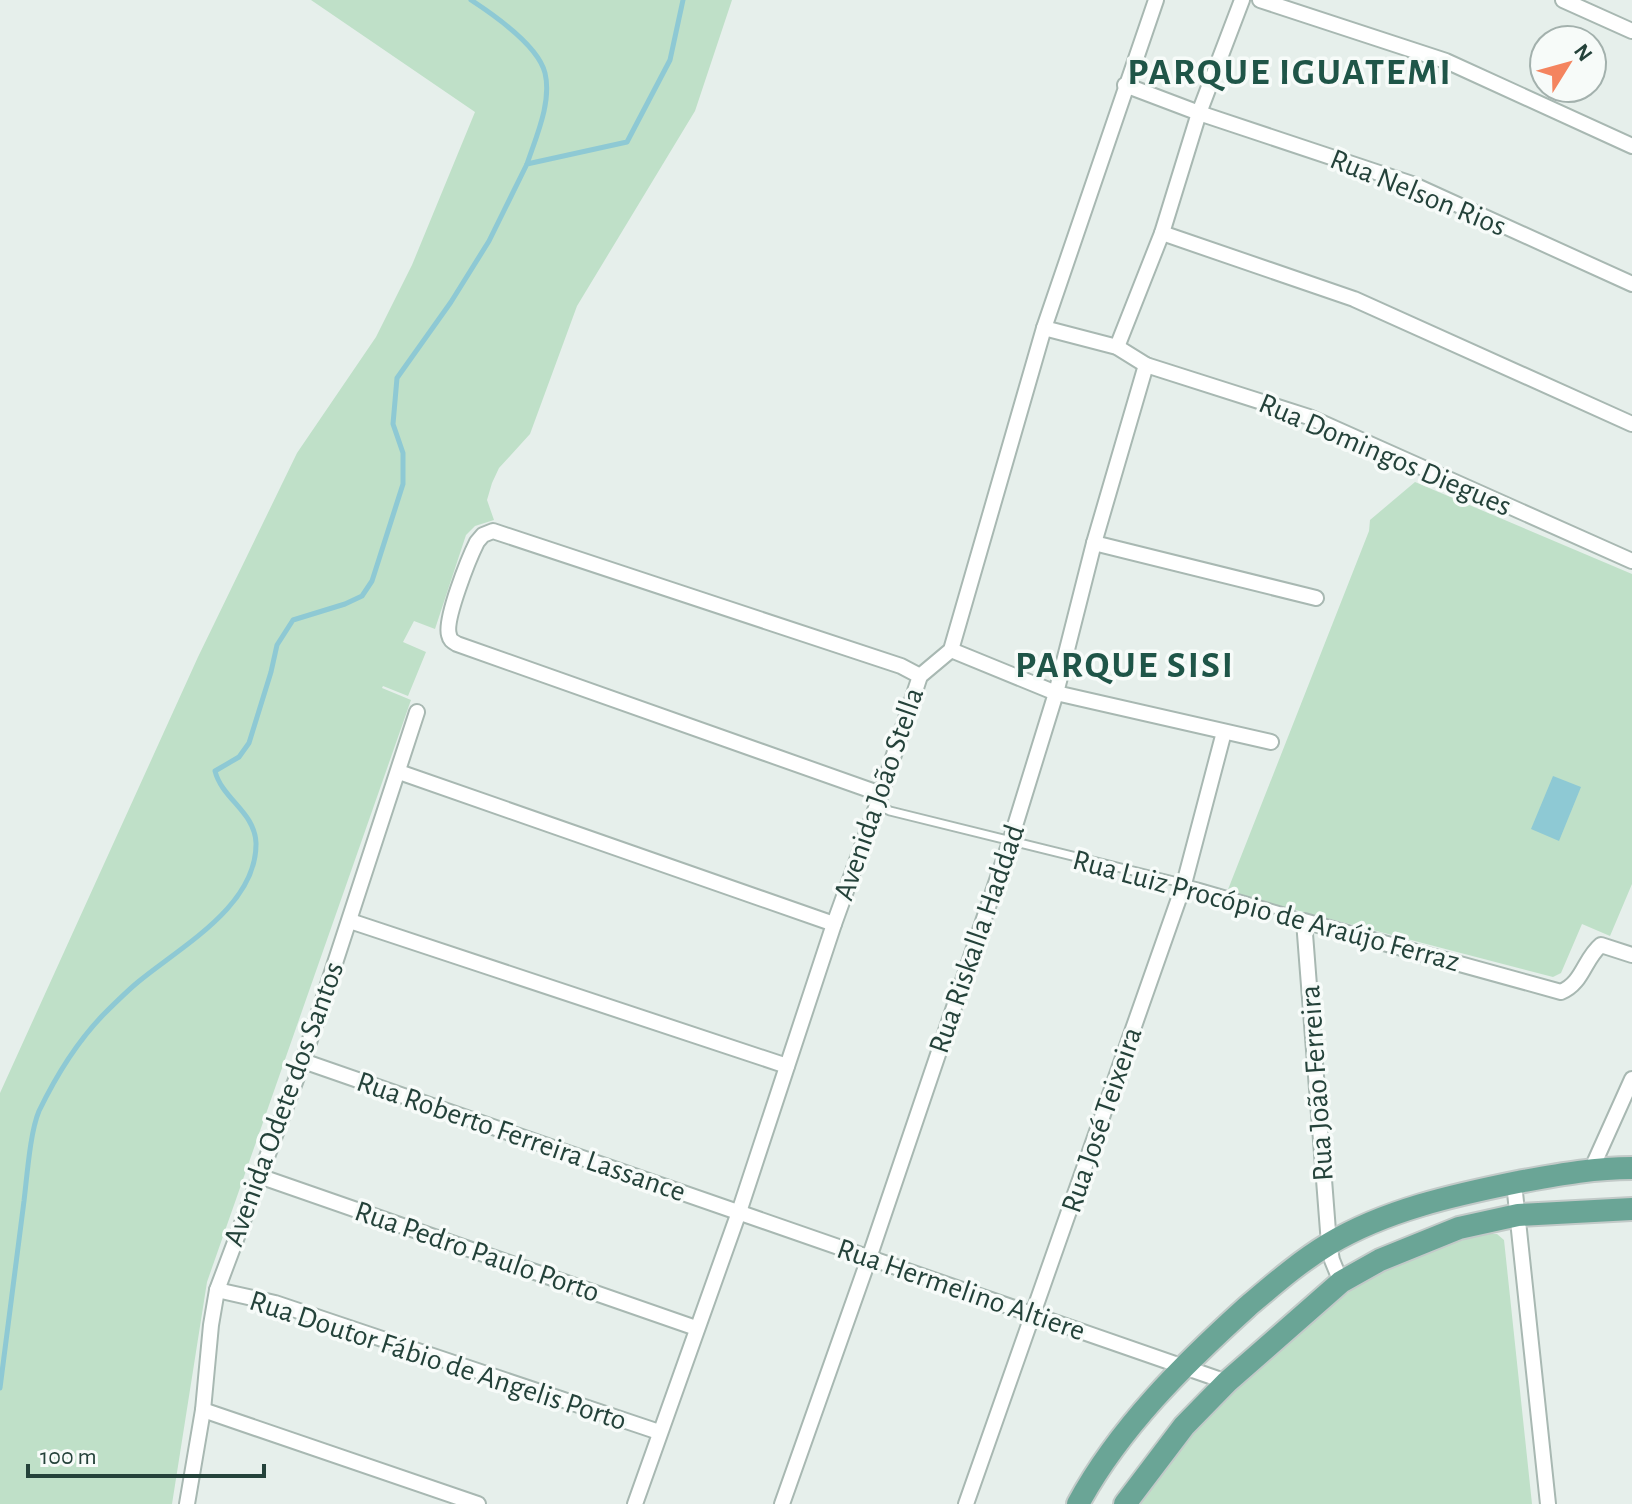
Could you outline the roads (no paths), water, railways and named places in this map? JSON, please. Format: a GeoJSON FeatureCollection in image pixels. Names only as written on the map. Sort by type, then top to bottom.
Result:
{"type":"FeatureCollection","features":[{"type":"Feature","properties":{"kind":"main road"},"geometry":{"type":"LineString","coordinates":[[1078,1504],[1109,1455],[1183,1367],[1279,1279],[1329,1244],[1395,1214],[1454,1194],[1592,1168],[1632,1168]]}},
{"type":"Feature","properties":{"kind":"main road"},"geometry":{"type":"LineString","coordinates":[[1125,1504],[1184,1426],[1227,1382],[1341,1282],[1409,1246],[1459,1228],[1518,1215],[1632,1209]]}},
{"type":"Feature","properties":{"kind":"street"},"geometry":{"type":"LineString","coordinates":[[1156,0],[1044,328],[951,650],[1056,693],[1271,742]]}},
{"type":"Feature","properties":{"kind":"street"},"geometry":{"type":"LineString","coordinates":[[1117,347],[1162,233],[1199,113],[1242,0]]}},
{"type":"Feature","properties":{"kind":"street"},"geometry":{"type":"LineString","coordinates":[[1260,0],[1446,61],[1632,146]]}},
{"type":"Feature","properties":{"kind":"street"},"geometry":{"type":"LineString","coordinates":[[1563,0],[1632,31]]}},
{"type":"Feature","properties":{"kind":"street","name":"Rua Nelson Rios"},"geometry":{"type":"LineString","coordinates":[[1125,85],[1412,184],[1632,284]]}},
{"type":"Feature","properties":{"kind":"street"},"geometry":{"type":"LineString","coordinates":[[1162,233],[1354,299],[1632,424]]}},
{"type":"Feature","properties":{"kind":"street","name":"Rua Domingos Diegues"},"geometry":{"type":"LineString","coordinates":[[1044,328],[1117,347],[1146,365],[1309,417],[1632,561]]}},
{"type":"Feature","properties":{"kind":"street","name":"Rua Riskalla Haddad"},"geometry":{"type":"LineString","coordinates":[[782,1504],[1010,842],[1056,693],[1094,543],[1146,365]]}},
{"type":"Feature","properties":{"kind":"street"},"geometry":{"type":"LineString","coordinates":[[879,800],[457,644],[449,636],[450,618],[474,548],[483,535],[493,531],[901,666],[920,676]]}},
{"type":"Feature","properties":{"kind":"street"},"geometry":{"type":"LineString","coordinates":[[1094,543],[1316,598]]}},
{"type":"Feature","properties":{"kind":"street","name":"Avenida João Stella"},"geometry":{"type":"LineString","coordinates":[[635,1504],[739,1212],[920,676],[951,650]]}},
{"type":"Feature","properties":{"kind":"street","name":"Avenida Odete dos Santos"},"geometry":{"type":"LineString","coordinates":[[187,1504],[203,1410],[217,1290],[303,1061],[417,712]]}},
{"type":"Feature","properties":{"kind":"street","name":"Rua José Teixeira"},"geometry":{"type":"LineString","coordinates":[[966,1504],[1184,884],[1224,732]]}},
{"type":"Feature","properties":{"kind":"street"},"geometry":{"type":"LineString","coordinates":[[399,772],[834,924]]}},
{"type":"Feature","properties":{"kind":"street"},"geometry":{"type":"LineString","coordinates":[[350,921],[787,1066]]}},
{"type":"Feature","properties":{"kind":"street","name":"Rua Luiz Procópio de Araújo Ferraz"},"geometry":{"type":"LineString","coordinates":[[1304,921],[1561,992],[1572,988],[1592,952],[1601,945],[1632,955]]}},
{"type":"Feature","properties":{"kind":"street","name":"Rua João Ferreira"},"geometry":{"type":"LineString","coordinates":[[1304,921],[1329,1244],[1341,1282]]}},
{"type":"Feature","properties":{"kind":"street","name":"Rua Roberto Ferreira Lassance"},"geometry":{"type":"LineString","coordinates":[[303,1061],[739,1212]]}},
{"type":"Feature","properties":{"kind":"street"},"geometry":{"type":"LineString","coordinates":[[1592,1168],[1632,1079]]}},
{"type":"Feature","properties":{"kind":"street","name":"Rua Pedro Paulo Porto"},"geometry":{"type":"LineString","coordinates":[[259,1176],[696,1328]]}},
{"type":"Feature","properties":{"kind":"street"},"geometry":{"type":"LineString","coordinates":[[1514,1183],[1548,1504]]}},
{"type":"Feature","properties":{"kind":"street","name":"Rua Hermelino Altiere"},"geometry":{"type":"LineString","coordinates":[[739,1212],[1227,1382]]}},
{"type":"Feature","properties":{"kind":"street","name":"Rua Doutor Fábio de Angelis Porto"},"geometry":{"type":"LineString","coordinates":[[217,1290],[275,1303],[659,1432]]}},
{"type":"Feature","properties":{"kind":"street"},"geometry":{"type":"LineString","coordinates":[[203,1410],[478,1504]]}},
{"type":"Feature","properties":{"kind":"lane","name":"Rua Luiz Procópio de Araújo Ferraz"},"geometry":{"type":"LineString","coordinates":[[879,800],[1010,842],[1184,884],[1291,914],[1304,921]]}},
{"type":"Feature","properties":{"kind":"water"},"geometry":{"type":"Polygon","coordinates":[[[1553,776],[1581,787],[1559,841],[1531,829],[1553,776]]]}},
{"type":"Feature","properties":{"kind":"waterway"},"geometry":{"type":"LineString","coordinates":[[471,0],[525,42],[541,62],[545,73],[545,107],[527,164]]}},
{"type":"Feature","properties":{"kind":"waterway"},"geometry":{"type":"LineString","coordinates":[[0,1388],[29,1155],[39,1111],[67,1061],[103,1015],[138,982],[213,923],[244,886],[253,866],[254,832],[224,790],[215,771],[239,757],[249,743],[277,645],[293,620],[362,596],[372,581],[403,484],[403,453],[393,424],[397,378],[451,302],[489,241],[527,164],[627,142],[670,60],[683,0]]}},
{"type":"Feature","properties":{"kind":"district","name":"PARQUE IGUATEMI"},"geometry":{"type":"Point","coordinates":[1290,73]}},
{"type":"Feature","properties":{"kind":"district","name":"PARQUE SISI"},"geometry":{"type":"Point","coordinates":[1125,666]}}]}
